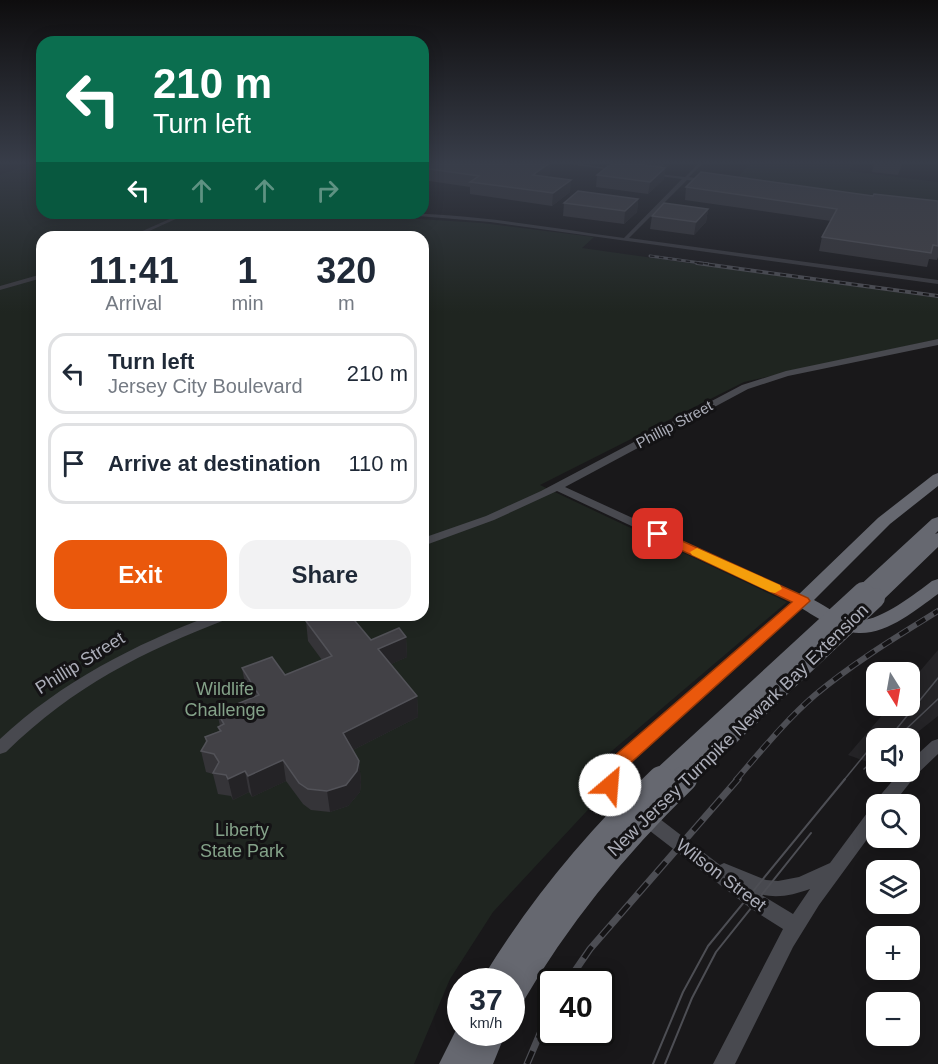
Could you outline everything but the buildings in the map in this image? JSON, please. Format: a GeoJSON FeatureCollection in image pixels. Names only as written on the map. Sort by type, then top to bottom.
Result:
{"type":"FeatureCollection","features":[{"type":"Feature","properties":{"kind":"highway"},"geometry":{"type":"LineString","coordinates":[[938,478],[884,521],[802,601],[854,626],[868,626],[880,622],[938,585]]}},
{"type":"Feature","properties":{"kind":"highway","name":"New Jersey Turnpike Newark Bay Extension"},"geometry":{"type":"LineString","coordinates":[[525,974],[563,912],[613,850],[869,595],[938,522]]}},
{"type":"Feature","properties":{"kind":"highway","name":"New Jersey Turnpike Newark Bay Extension"},"geometry":{"type":"LineString","coordinates":[[504,968],[539,913],[591,848],[644,794],[869,595],[938,538]]}},
{"type":"Feature","properties":{"kind":"highway"},"geometry":{"type":"LineString","coordinates":[[454,1064],[463,1046]]}},
{"type":"Feature","properties":{"kind":"highway"},"geometry":{"type":"LineString","coordinates":[[478,1064],[486,1046]]}},
{"type":"Feature","properties":{"kind":"street"},"geometry":{"type":"LineString","coordinates":[[625,240],[651,214]]}},
{"type":"Feature","properties":{"kind":"street"},"geometry":{"type":"LineString","coordinates":[[429,216],[484,220],[938,282]]}},
{"type":"Feature","properties":{"kind":"street"},"geometry":{"type":"LineString","coordinates":[[146,231],[174,219]]}},
{"type":"Feature","properties":{"kind":"street"},"geometry":{"type":"LineString","coordinates":[[151,231],[176,219]]}},
{"type":"Feature","properties":{"kind":"street"},"geometry":{"type":"LineString","coordinates":[[0,290],[36,280]]}},
{"type":"Feature","properties":{"kind":"street","name":"Phillip Street"},"geometry":{"type":"LineString","coordinates":[[429,540],[508,510],[557,487],[745,387],[786,374],[938,342]]}},
{"type":"Feature","properties":{"kind":"street"},"geometry":{"type":"LineString","coordinates":[[557,487],[802,601]]}},
{"type":"Feature","properties":{"kind":"street","name":"Wilson Street"},"geometry":{"type":"LineString","coordinates":[[795,926],[762,906],[615,794],[610,785],[612,771],[802,601]]}},
{"type":"Feature","properties":{"kind":"street","name":"Phillip Street"},"geometry":{"type":"LineString","coordinates":[[0,748],[38,712],[88,677],[157,641],[209,621]]}},
{"type":"Feature","properties":{"kind":"street"},"geometry":{"type":"LineString","coordinates":[[892,794],[910,771],[938,745]]}},
{"type":"Feature","properties":{"kind":"street"},"geometry":{"type":"LineString","coordinates":[[724,1064],[773,964],[795,926],[866,827]]}},
{"type":"Feature","properties":{"kind":"street"},"geometry":{"type":"LineString","coordinates":[[699,858],[746,881],[774,890],[797,888],[835,868]]}},
{"type":"Feature","properties":{"kind":"shaded area"},"geometry":{"type":"Polygon","coordinates":[[[938,650],[938,716],[920,730],[920,728],[871,728],[882,716],[920,716],[920,671],[938,650]]]}},
{"type":"Feature","properties":{"kind":"shaded area"},"geometry":{"type":"Polygon","coordinates":[[[866,734],[866,761],[848,755],[866,734]]]}},
{"type":"Feature","properties":{"kind":"green space","name":"Liberty State Park"},"geometry":{"type":"Polygon","coordinates":[[[0,214],[36,214],[36,219],[419,219],[482,223],[594,237],[582,248],[938,298],[938,339],[744,382],[540,485],[787,602],[593,767],[598,799],[493,912],[457,968],[447,968],[447,986],[414,1064],[0,1064],[0,214]]]}},
{"type":"Feature","properties":{"kind":"tram line"},"geometry":{"type":"LineString","coordinates":[[897,728],[938,678]]}},
{"type":"Feature","properties":{"kind":"tram line"},"geometry":{"type":"LineString","coordinates":[[907,728],[938,699]]}},
{"type":"Feature","properties":{"kind":"tram line"},"geometry":{"type":"LineString","coordinates":[[844,780],[866,753]]}},
{"type":"Feature","properties":{"kind":"tram line"},"geometry":{"type":"LineString","coordinates":[[653,1064],[683,992],[708,946],[845,779]]}},
{"type":"Feature","properties":{"kind":"tram line"},"geometry":{"type":"LineString","coordinates":[[665,1064],[692,998],[716,952],[811,833]]}},
{"type":"Feature","properties":{"kind":"railway"},"geometry":{"type":"LineString","coordinates":[[650,256],[708,264]]}},
{"type":"Feature","properties":{"kind":"railway"},"geometry":{"type":"LineString","coordinates":[[697,263],[938,296]]}},
{"type":"Feature","properties":{"kind":"railway"},"geometry":{"type":"LineString","coordinates":[[736,780],[784,725],[829,683],[938,611]]}},
{"type":"Feature","properties":{"kind":"railway"},"geometry":{"type":"LineString","coordinates":[[577,968],[590,949],[738,779]]}},
{"type":"Feature","properties":{"kind":"railway"},"geometry":{"type":"LineString","coordinates":[[527,1064],[537,1041]]}},
{"type":"Feature","properties":{"kind":"slow traffic"},"geometry":{"type":"LineString","coordinates":[[697,552],[775,589]]}},
{"type":"Feature","properties":{"kind":"route"},"geometry":{"type":"LineString","coordinates":[[610,785],[612,771],[619,763],[802,601],[658,534]]}},
{"type":"Feature","properties":{"kind":"park label","name":"Wildlife Challenge"},"geometry":{"type":"Point","coordinates":[225,699]}}]}
